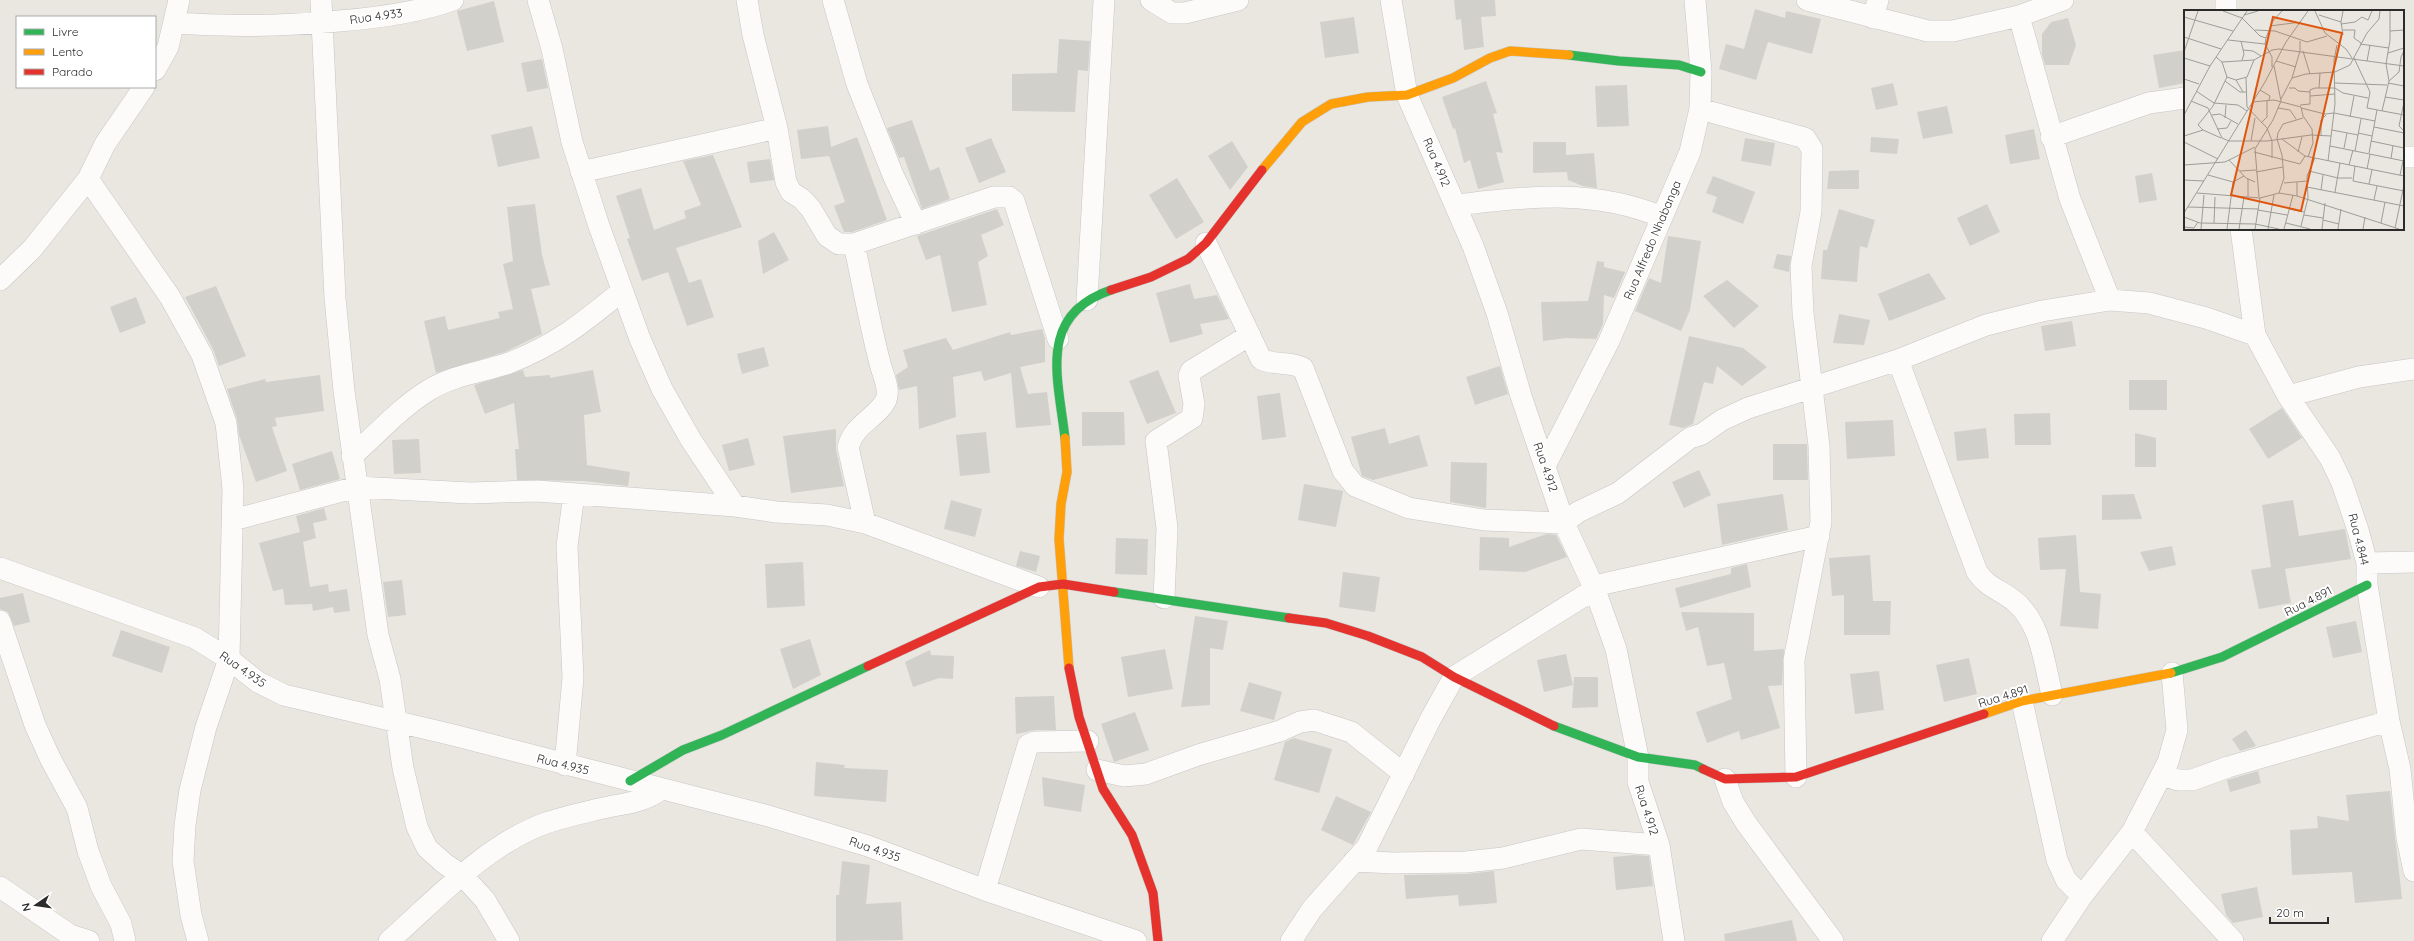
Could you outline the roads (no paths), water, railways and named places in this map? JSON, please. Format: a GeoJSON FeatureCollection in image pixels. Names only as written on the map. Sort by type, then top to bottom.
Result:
{"type":"FeatureCollection","features":[{"type":"Feature","properties":{"kind":"street"},"geometry":{"type":"LineString","coordinates":[[156,68],[168,47],[180,0]]}},
{"type":"Feature","properties":{"kind":"street"},"geometry":{"type":"LineString","coordinates":[[320,0],[335,298],[352,456],[378,635],[390,679],[403,768],[417,827],[427,848],[445,864],[463,876],[485,900],[509,941]]}},
{"type":"Feature","properties":{"kind":"street","name":"Rua 4.933"},"geometry":{"type":"LineString","coordinates":[[174,23],[229,27],[380,18],[453,0]]}},
{"type":"Feature","properties":{"kind":"street"},"geometry":{"type":"LineString","coordinates":[[538,0],[552,49],[572,142],[622,291],[662,389],[691,440],[735,506]]}},
{"type":"Feature","properties":{"kind":"street"},"geometry":{"type":"LineString","coordinates":[[747,0],[753,35],[777,128],[786,182],[791,192],[802,199],[811,210],[827,236],[838,244],[854,244],[994,197],[1009,197],[1014,201],[1058,339],[1057,366],[1067,472],[1061,504],[1059,539],[1070,679],[1079,717],[1103,789],[1132,835],[1144,867],[1153,894],[1158,941]]}},
{"type":"Feature","properties":{"kind":"street"},"geometry":{"type":"LineString","coordinates":[[834,0],[857,84],[893,175],[916,224]]}},
{"type":"Feature","properties":{"kind":"street"},"geometry":{"type":"LineString","coordinates":[[1088,300],[1104,0]]}},
{"type":"Feature","properties":{"kind":"street"},"geometry":{"type":"LineString","coordinates":[[1151,0],[1172,13],[1185,13],[1238,0]]}},
{"type":"Feature","properties":{"kind":"street","name":"Rua 4.912"},"geometry":{"type":"LineString","coordinates":[[1392,0],[1407,95],[1474,246],[1521,396],[1546,464],[1564,523],[1594,590],[1616,649],[1638,757],[1638,782],[1658,845],[1674,941]]}},
{"type":"Feature","properties":{"kind":"street","name":"Rua Alfredo Nhabanga"},"geometry":{"type":"LineString","coordinates":[[1546,464],[1609,341],[1690,152],[1700,109],[1701,72],[1695,0]]}},
{"type":"Feature","properties":{"kind":"street"},"geometry":{"type":"LineString","coordinates":[[1807,0],[1876,9],[1928,31],[1953,31],[2019,16],[2062,0]]}},
{"type":"Feature","properties":{"kind":"street"},"geometry":{"type":"LineString","coordinates":[[2019,16],[2051,137],[2070,199],[2110,300]]}},
{"type":"Feature","properties":{"kind":"street"},"geometry":{"type":"LineString","coordinates":[[1058,339],[1074,310],[1088,300],[1151,277],[1188,258],[1206,244],[1237,201],[1302,122],[1331,104],[1368,97],[1407,95],[1453,78],[1490,58],[1510,51],[1556,53],[1620,61],[1679,66],[1701,72]]}},
{"type":"Feature","properties":{"kind":"street"},"geometry":{"type":"LineString","coordinates":[[0,280],[32,249],[88,179],[106,144],[143,88]]}},
{"type":"Feature","properties":{"kind":"street"},"geometry":{"type":"LineString","coordinates":[[2051,137],[2149,103],[2184,98]]}},
{"type":"Feature","properties":{"kind":"street"},"geometry":{"type":"LineString","coordinates":[[1700,109],[1805,138],[1812,149],[1811,212],[1801,266],[1803,313],[1818,446],[1821,522],[1794,660],[1796,777]]}},
{"type":"Feature","properties":{"kind":"street"},"geometry":{"type":"LineString","coordinates":[[581,172],[777,128]]}},
{"type":"Feature","properties":{"kind":"street"},"geometry":{"type":"LineString","coordinates":[[88,179],[170,297],[202,355],[226,423],[233,489],[229,659],[206,727],[190,790],[184,825],[183,861],[191,915],[198,941]]}},
{"type":"Feature","properties":{"kind":"street"},"geometry":{"type":"LineString","coordinates":[[1456,205],[1543,195],[1588,198],[1636,206],[1662,217]]}},
{"type":"Feature","properties":{"kind":"street","name":"Rua 4.844"},"geometry":{"type":"LineString","coordinates":[[2241,230],[2255,335],[2288,396],[2330,458],[2342,483],[2358,530],[2367,564],[2367,585],[2389,721],[2407,768],[2408,838],[2414,871]]}},
{"type":"Feature","properties":{"kind":"street"},"geometry":{"type":"LineString","coordinates":[[854,244],[873,335],[887,390],[886,401],[850,438],[848,446],[865,523]]}},
{"type":"Feature","properties":{"kind":"street"},"geometry":{"type":"LineString","coordinates":[[1206,244],[1261,359],[1269,363],[1297,365],[1303,368],[1343,471],[1355,486],[1410,508],[1484,520],[1564,523],[1578,512],[1618,492],[1690,438],[1702,434],[1722,420],[1748,408],[1811,386],[1898,360],[1986,325],[2042,311],[2110,300],[2149,303],[2206,318],[2255,335]]}},
{"type":"Feature","properties":{"kind":"street"},"geometry":{"type":"LineString","coordinates":[[352,456],[429,390],[457,378],[507,364],[557,342],[622,291]]}},
{"type":"Feature","properties":{"kind":"street"},"geometry":{"type":"LineString","coordinates":[[1164,598],[1167,528],[1156,441],[1192,418],[1194,411],[1189,376],[1190,371],[1250,335]]}},
{"type":"Feature","properties":{"kind":"street"},"geometry":{"type":"LineString","coordinates":[[1898,360],[1977,572],[1985,583],[2013,600],[2026,614],[2035,628],[2052,695]]}},
{"type":"Feature","properties":{"kind":"street"},"geometry":{"type":"LineString","coordinates":[[2288,396],[2359,377],[2414,369]]}},
{"type":"Feature","properties":{"kind":"street"},"geometry":{"type":"LineString","coordinates":[[233,520],[357,487],[470,493],[537,492],[735,506],[776,512],[827,515],[865,523],[1039,586]]}},
{"type":"Feature","properties":{"kind":"street"},"geometry":{"type":"LineString","coordinates":[[565,765],[573,678],[567,546],[574,494]]}},
{"type":"Feature","properties":{"kind":"street"},"geometry":{"type":"LineString","coordinates":[[1291,941],[1312,910],[1367,847],[1454,678],[1603,584],[1819,536]]}},
{"type":"Feature","properties":{"kind":"street"},"geometry":{"type":"LineString","coordinates":[[2367,564],[2414,562]]}},
{"type":"Feature","properties":{"kind":"street","name":"Rua 4.935"},"geometry":{"type":"LineString","coordinates":[[0,568],[195,638],[229,659],[258,682],[284,695],[765,815],[868,846],[985,890],[1136,941]]}},
{"type":"Feature","properties":{"kind":"street","name":"Rua 4.891"},"geometry":{"type":"LineString","coordinates":[[630,781],[656,764],[683,750],[758,719],[934,634],[1039,586],[1063,584],[1326,623],[1368,636],[1422,657],[1454,678],[1530,716],[1638,757],[1696,765],[1725,779],[1796,777],[2022,701],[2172,673],[2222,657],[2367,585]]}},
{"type":"Feature","properties":{"kind":"street"},"geometry":{"type":"LineString","coordinates":[[0,621],[35,725],[50,758],[77,808],[88,851],[101,886],[121,924],[125,941]]}},
{"type":"Feature","properties":{"kind":"street"},"geometry":{"type":"LineString","coordinates":[[2052,941],[2082,896],[2132,832],[2162,776],[2168,762],[2177,730],[2172,673]]}},
{"type":"Feature","properties":{"kind":"street"},"geometry":{"type":"LineString","coordinates":[[2022,701],[2057,860],[2066,880],[2082,896]]}},
{"type":"Feature","properties":{"kind":"street"},"geometry":{"type":"LineString","coordinates":[[1097,770],[1124,776],[1146,774],[1198,755],[1280,731],[1300,722],[1314,720],[1351,732],[1404,774]]}},
{"type":"Feature","properties":{"kind":"street"},"geometry":{"type":"LineString","coordinates":[[2162,776],[2178,780],[2192,780],[2228,767],[2389,721]]}},
{"type":"Feature","properties":{"kind":"street"},"geometry":{"type":"LineString","coordinates":[[985,890],[1028,745],[1035,742],[1088,741]]}},
{"type":"Feature","properties":{"kind":"street"},"geometry":{"type":"LineString","coordinates":[[1725,779],[1733,802],[1746,823],[1833,941]]}},
{"type":"Feature","properties":{"kind":"street"},"geometry":{"type":"LineString","coordinates":[[389,941],[463,876],[486,858],[523,833],[547,823],[578,814],[631,804],[648,799],[662,789]]}},
{"type":"Feature","properties":{"kind":"street"},"geometry":{"type":"LineString","coordinates":[[2132,832],[2233,941]]}},
{"type":"Feature","properties":{"kind":"street"},"geometry":{"type":"LineString","coordinates":[[1354,861],[1393,863],[1495,859],[1581,840],[1658,845]]}},
{"type":"Feature","properties":{"kind":"street"},"geometry":{"type":"LineString","coordinates":[[0,888],[70,935],[89,941]]}}]}
